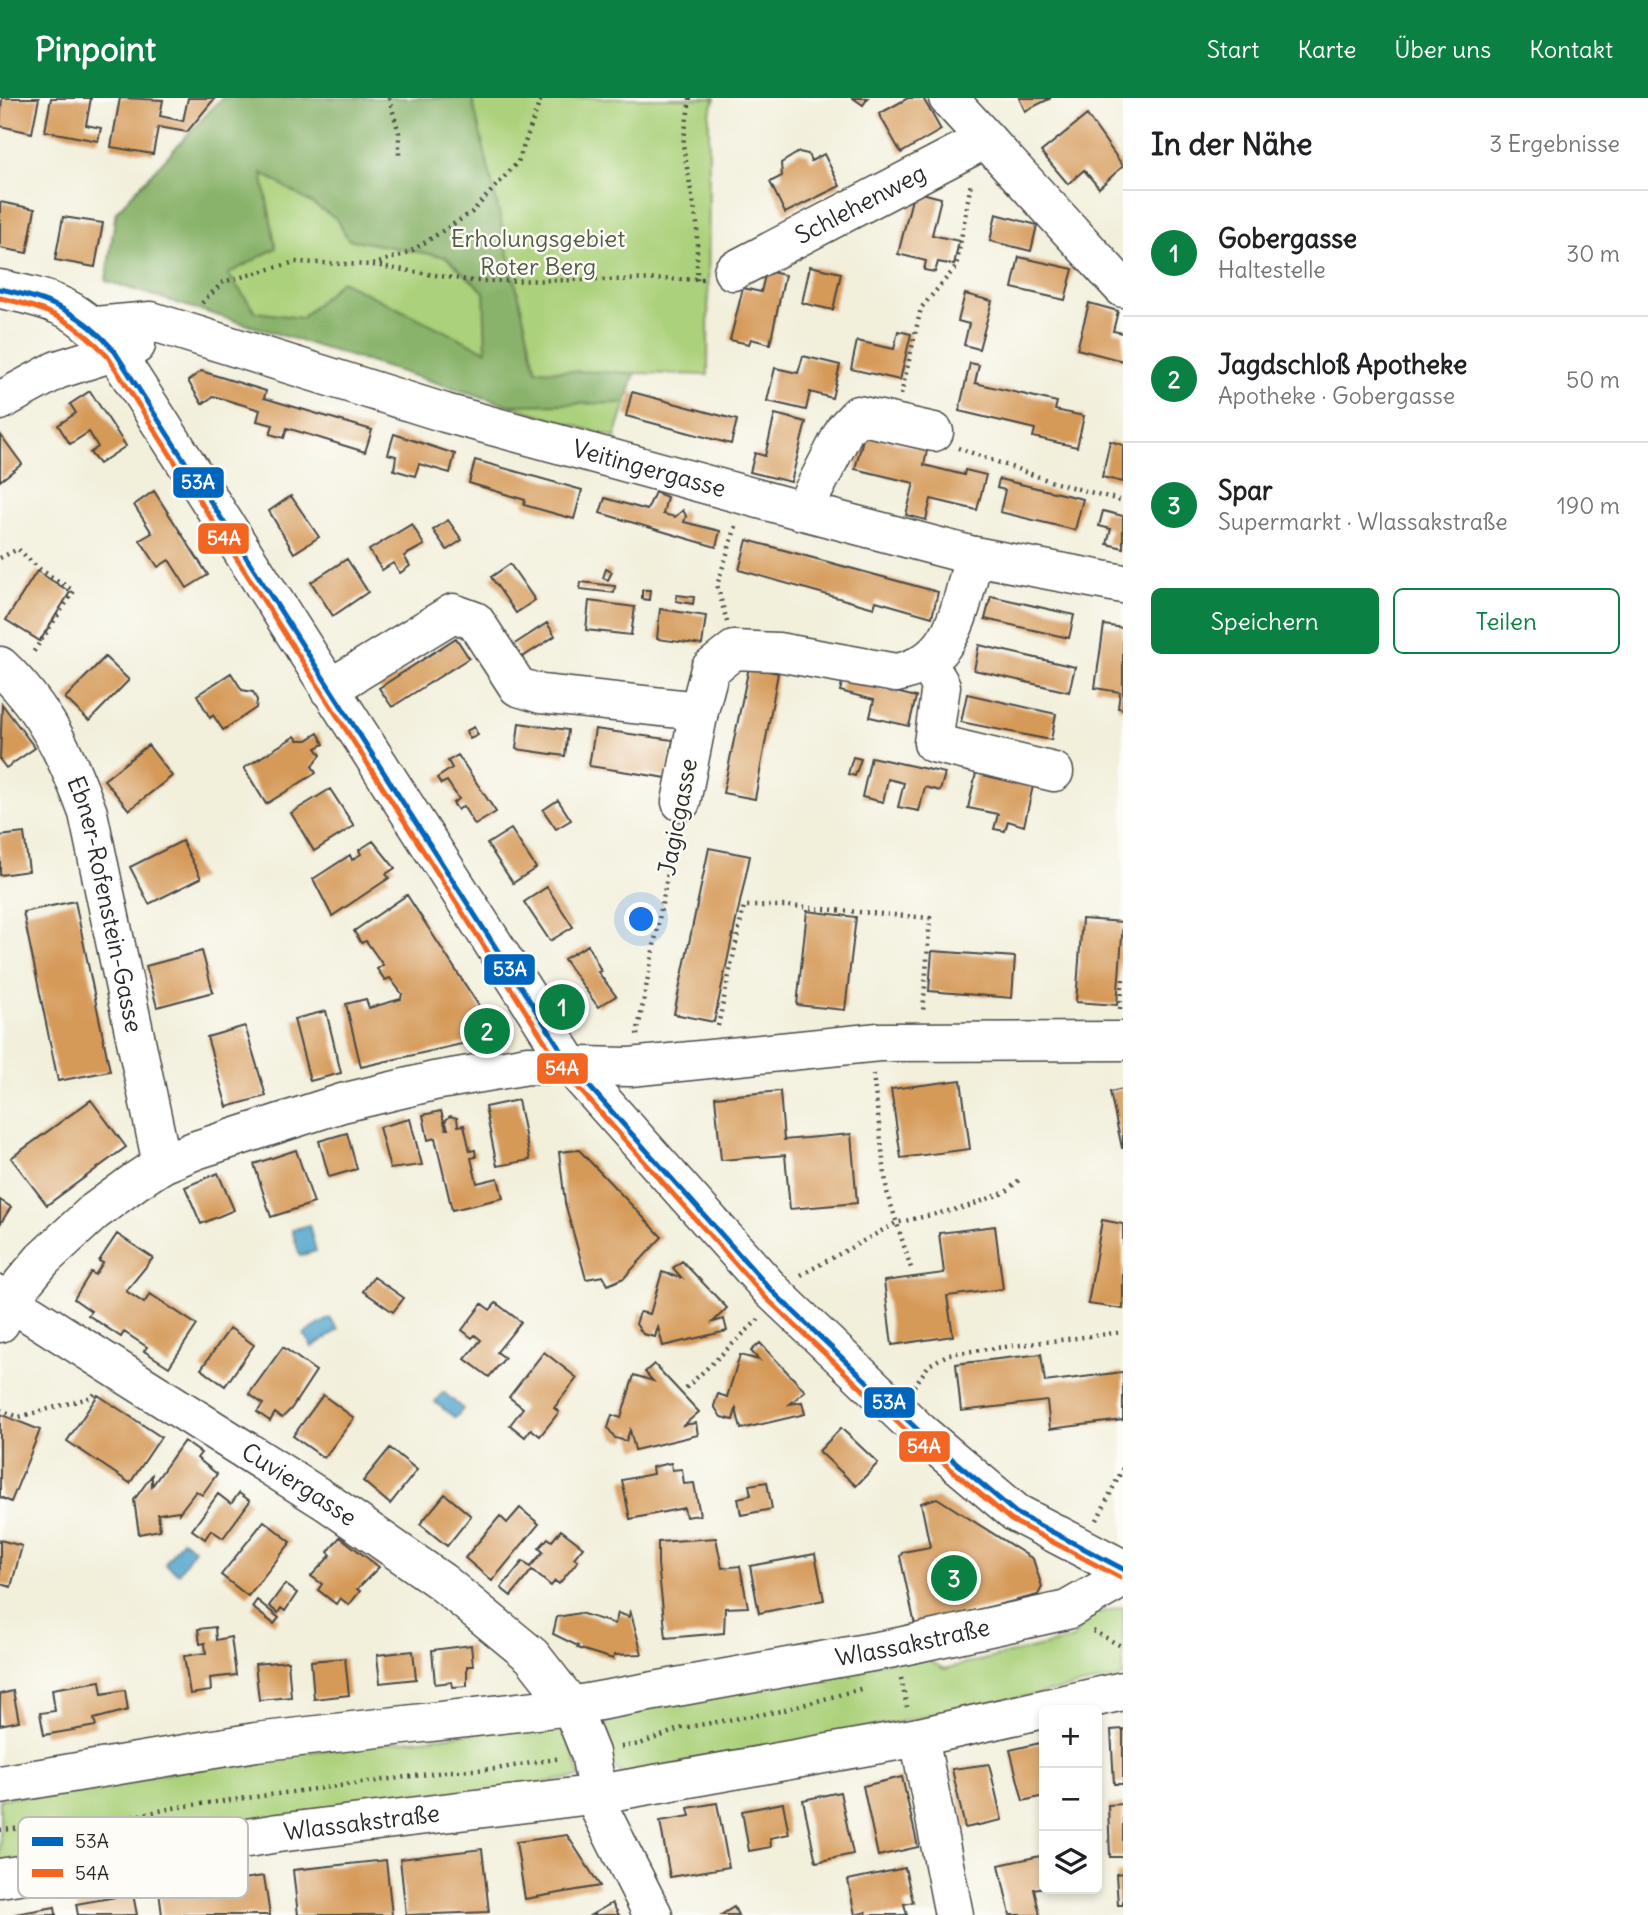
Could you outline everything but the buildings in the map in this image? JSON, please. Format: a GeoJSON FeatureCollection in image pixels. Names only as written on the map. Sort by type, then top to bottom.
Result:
{"type":"FeatureCollection","features":[{"type":"Feature","properties":{"kind":"street"},"geometry":{"type":"LineString","coordinates":[[948,98],[977,143],[1123,288]]}},
{"type":"Feature","properties":{"kind":"street","name":"Schlehenweg"},"geometry":{"type":"LineString","coordinates":[[733,271],[977,143]]}},
{"type":"Feature","properties":{"kind":"street"},"geometry":{"type":"LineString","coordinates":[[0,289],[50,299],[76,312],[105,339],[572,1067],[769,1302],[1005,1504],[1123,1569]]}},
{"type":"Feature","properties":{"kind":"street"},"geometry":{"type":"LineString","coordinates":[[0,401],[57,370],[105,339],[190,318]]}},
{"type":"Feature","properties":{"kind":"street","name":"Veitingergasse"},"geometry":{"type":"LineString","coordinates":[[190,318],[445,413],[974,556],[1123,584]]}},
{"type":"Feature","properties":{"kind":"street"},"geometry":{"type":"LineString","coordinates":[[803,511],[845,429],[858,415],[934,432]]}},
{"type":"Feature","properties":{"kind":"street"},"geometry":{"type":"LineString","coordinates":[[734,650],[778,652],[896,673],[928,662],[943,647],[953,629],[974,556]]}},
{"type":"Feature","properties":{"kind":"street"},"geometry":{"type":"LineString","coordinates":[[329,689],[453,613],[475,621],[518,687],[541,694],[699,711]]}},
{"type":"Feature","properties":{"kind":"street","name":"Jagicgasse"},"geometry":{"type":"LineString","coordinates":[[681,802],[710,669],[734,650]]}},
{"type":"Feature","properties":{"kind":"street"},"geometry":{"type":"LineString","coordinates":[[928,662],[941,686],[933,743],[1054,772]]}},
{"type":"Feature","properties":{"kind":"street","name":"Ebner-Rofenstein-Gasse"},"geometry":{"type":"LineString","coordinates":[[12,664],[62,748],[88,813],[162,1164]]}},
{"type":"Feature","properties":{"kind":"street"},"geometry":{"type":"LineString","coordinates":[[4,1307],[67,1236],[162,1164],[330,1107],[408,1087],[528,1065],[630,1067],[879,1042],[1121,1031]]}},
{"type":"Feature","properties":{"kind":"street","name":"Cuviergasse"},"geometry":{"type":"LineString","coordinates":[[4,1307],[327,1502],[442,1582],[532,1656],[571,1706]]}},
{"type":"Feature","properties":{"kind":"street","name":"Wlassakstraße"},"geometry":{"type":"LineString","coordinates":[[0,1785],[256,1742],[895,1669],[1067,1610],[1123,1578]]}},
{"type":"Feature","properties":{"kind":"street","name":"Wlassakstraße"},"geometry":{"type":"LineString","coordinates":[[248,1838],[598,1794],[916,1737],[1123,1691]]}},
{"type":"Feature","properties":{"kind":"street"},"geometry":{"type":"LineString","coordinates":[[571,1706],[590,1753],[610,1834],[653,1915]]}},
{"type":"Feature","properties":{"kind":"street"},"geometry":{"type":"LineString","coordinates":[[916,1737],[954,1915]]}},
{"type":"Feature","properties":{"kind":"street","name":"Wlassakstraße"},"geometry":{"type":"LineString","coordinates":[[0,1878],[18,1875]]}},
{"type":"Feature","properties":{"kind":"path"},"geometry":{"type":"LineString","coordinates":[[388,98],[399,133],[399,159]]}},
{"type":"Feature","properties":{"kind":"path"},"geometry":{"type":"LineString","coordinates":[[372,265],[410,252],[472,212],[517,162],[541,98]]}},
{"type":"Feature","properties":{"kind":"path"},"geometry":{"type":"LineString","coordinates":[[690,98],[683,145],[697,224],[697,281]]}},
{"type":"Feature","properties":{"kind":"path"},"geometry":{"type":"LineString","coordinates":[[894,423],[921,308],[956,267],[969,206],[977,143]]}},
{"type":"Feature","properties":{"kind":"path"},"geometry":{"type":"LineString","coordinates":[[190,318],[223,282],[295,262],[372,265],[472,281],[697,281],[733,271]]}},
{"type":"Feature","properties":{"kind":"path"},"geometry":{"type":"LineString","coordinates":[[934,432],[944,443],[1053,482],[1123,501]]}},
{"type":"Feature","properties":{"kind":"path"},"geometry":{"type":"LineString","coordinates":[[734,650],[717,585],[740,512]]}},
{"type":"Feature","properties":{"kind":"path"},"geometry":{"type":"LineString","coordinates":[[0,558],[18,549],[38,568],[75,591],[40,646],[12,664]]}},
{"type":"Feature","properties":{"kind":"path","name":"Jagicgasse"},"geometry":{"type":"LineString","coordinates":[[635,1046],[681,802]]}},
{"type":"Feature","properties":{"kind":"path"},"geometry":{"type":"LineString","coordinates":[[716,1036],[744,906],[788,906],[930,918],[923,1021]]}},
{"type":"Feature","properties":{"kind":"path"},"geometry":{"type":"LineString","coordinates":[[1121,1031],[1123,978]]}},
{"type":"Feature","properties":{"kind":"path"},"geometry":{"type":"LineString","coordinates":[[873,1071],[883,1167],[896,1223],[911,1268]]}},
{"type":"Feature","properties":{"kind":"path"},"geometry":{"type":"LineString","coordinates":[[686,1388],[769,1302],[896,1223],[966,1207],[1006,1192],[1019,1180]]}},
{"type":"Feature","properties":{"kind":"path"},"geometry":{"type":"LineString","coordinates":[[912,1394],[919,1376],[929,1365],[949,1354],[1123,1332]]}},
{"type":"Feature","properties":{"kind":"path"},"geometry":{"type":"LineString","coordinates":[[0,1410],[19,1418],[92,1397],[98,1391],[110,1398]]}},
{"type":"Feature","properties":{"kind":"path"},"geometry":{"type":"LineString","coordinates":[[1095,1525],[1123,1468]]}},
{"type":"Feature","properties":{"kind":"path"},"geometry":{"type":"LineString","coordinates":[[895,1669],[916,1737]]}},
{"type":"Feature","properties":{"kind":"path"},"geometry":{"type":"LineString","coordinates":[[126,1817],[178,1807],[404,1776],[496,1769],[590,1753],[640,1744],[682,1728],[781,1711],[866,1687]]}},
{"type":"Feature","properties":{"kind":"path"},"geometry":{"type":"LineString","coordinates":[[0,1830],[18,1828]]}},
{"type":"Feature","properties":{"kind":"green space","name":"Erholungsgebiet Roter Berg"},"geometry":{"type":"Polygon","coordinates":[[[222,98],[715,98],[709,116],[708,375],[635,373],[615,438],[106,281],[116,212],[222,98]]]}},
{"type":"Feature","properties":{"kind":"green space"},"geometry":{"type":"Polygon","coordinates":[[[222,98],[472,98],[536,370],[635,373],[626,403],[509,405],[106,281],[116,212],[222,98]],[[262,173],[276,248],[228,274],[256,312],[302,318],[341,281],[486,351],[484,292],[446,257],[348,239],[337,219],[262,173]]]}},
{"type":"Feature","properties":{"kind":"green space"},"geometry":{"type":"Polygon","coordinates":[[[1123,1607],[1123,1677],[630,1776],[609,1764],[600,1747],[604,1728],[620,1711],[920,1655],[944,1669],[1073,1639],[1085,1616],[1123,1607]]]}},
{"type":"Feature","properties":{"kind":"green space"},"geometry":{"type":"Polygon","coordinates":[[[553,1724],[568,1735],[580,1777],[248,1829],[248,1817],[18,1817],[18,1865],[0,1868],[0,1799],[280,1755],[553,1724]]]}},
{"type":"Feature","properties":{"kind":"water"},"geometry":{"type":"Polygon","coordinates":[[[309,1225],[316,1251],[300,1256],[292,1230],[309,1225]]]}},
{"type":"Feature","properties":{"kind":"water"},"geometry":{"type":"Polygon","coordinates":[[[330,1318],[338,1330],[312,1347],[304,1334],[330,1318]]]}},
{"type":"Feature","properties":{"kind":"water"},"geometry":{"type":"Polygon","coordinates":[[[443,1392],[463,1409],[455,1418],[435,1402],[443,1392]]]}},
{"type":"Feature","properties":{"kind":"water"},"geometry":{"type":"Polygon","coordinates":[[[182,1540],[195,1549],[178,1573],[165,1564],[182,1540]]]}},
{"type":"Feature","properties":{"kind":"transit line","name":"53A"},"geometry":{"type":"LineString","coordinates":[[0,289],[64,310],[90,327],[115,352],[572,1067],[772,1291],[920,1432],[1016,1513],[1123,1569]]}},
{"type":"Feature","properties":{"kind":"transit line","name":"54A"},"geometry":{"type":"LineString","coordinates":[[0,298],[32,306],[60,318],[85,334],[108,357],[565,1073],[765,1297],[914,1438],[1011,1520],[1119,1577]]}},
{"type":"Feature","properties":{"kind":"place","name":"Gobergasse"},"geometry":{"type":"Point","coordinates":[562,1007]}},
{"type":"Feature","properties":{"kind":"place","name":"Jagdschloß Apotheke"},"geometry":{"type":"Point","coordinates":[487,1031]}},
{"type":"Feature","properties":{"kind":"place","name":"Spar"},"geometry":{"type":"Point","coordinates":[954,1578]}}]}
